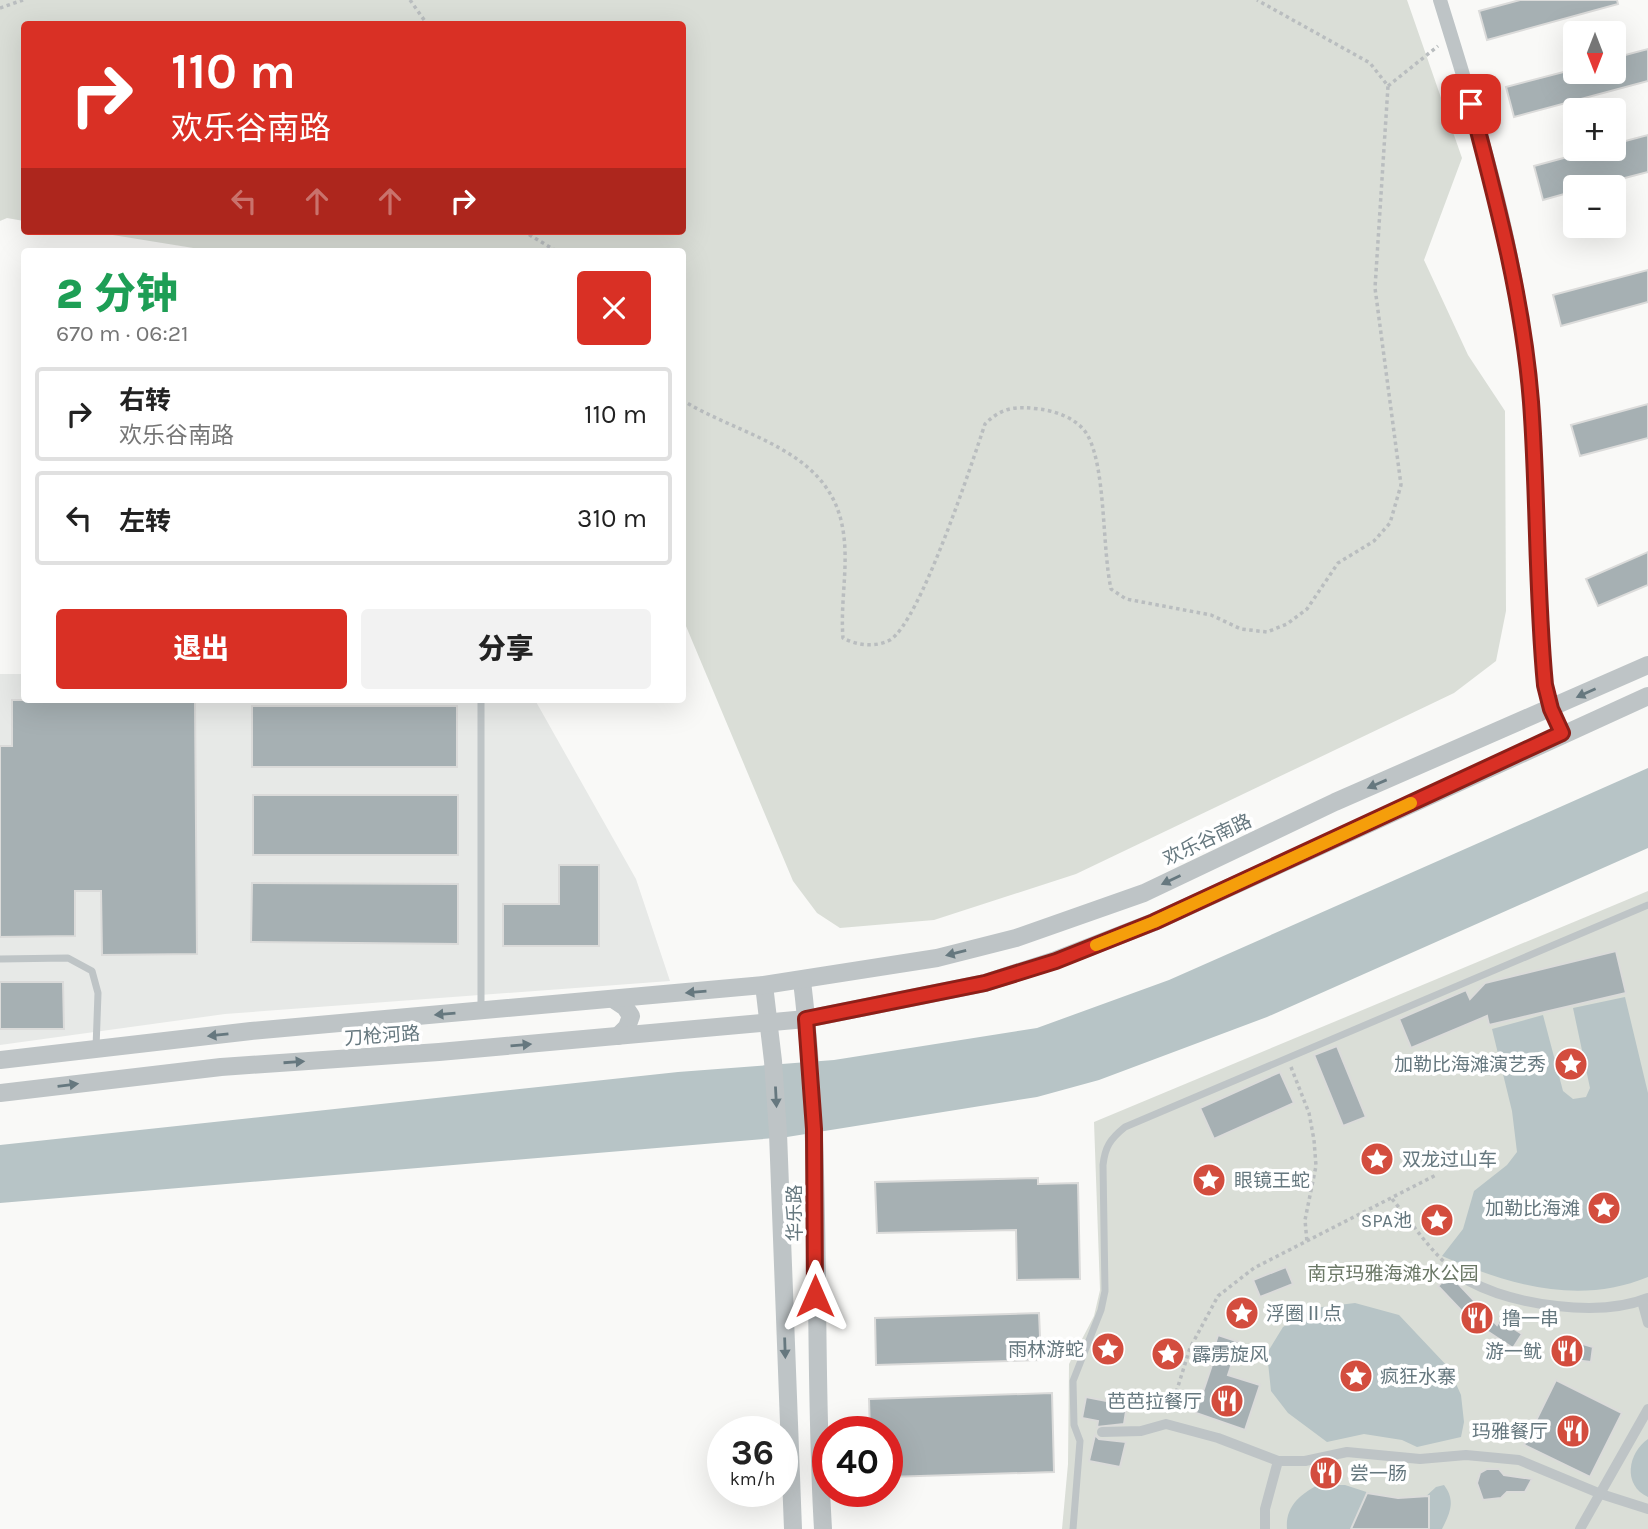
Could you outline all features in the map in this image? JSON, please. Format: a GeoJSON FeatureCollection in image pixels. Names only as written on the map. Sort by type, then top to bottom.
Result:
{"type":"FeatureCollection","features":[{"type":"Feature","properties":{"kind":"street"},"geometry":{"type":"LineString","coordinates":[[1440,0],[1512,262],[1531,403],[1542,655],[1551,709],[1562,733]]}},
{"type":"Feature","properties":{"kind":"street","name":"欢乐谷南路"},"geometry":{"type":"LineString","coordinates":[[764,985],[937,958],[1016,938],[1144,893],[1335,802],[1648,665]]}},
{"type":"Feature","properties":{"kind":"street"},"geometry":{"type":"LineString","coordinates":[[767,1022],[806,1019],[971,986],[1056,961],[1154,922],[1562,733],[1648,696]]}},
{"type":"Feature","properties":{"kind":"street","name":"华乐路"},"geometry":{"type":"LineString","coordinates":[[802,981],[814,1129],[816,1352],[823,1529]]}},
{"type":"Feature","properties":{"kind":"street","name":"刀枪河路"},"geometry":{"type":"LineString","coordinates":[[0,1060],[764,985]]}},
{"type":"Feature","properties":{"kind":"street","name":"华乐路"},"geometry":{"type":"LineString","coordinates":[[764,985],[774,1061],[778,1133],[793,1529]]}},
{"type":"Feature","properties":{"kind":"street"},"geometry":{"type":"LineString","coordinates":[[613,999],[625,1007],[631,1016],[627,1027],[618,1036]]}},
{"type":"Feature","properties":{"kind":"street","name":"刀枪河路"},"geometry":{"type":"LineString","coordinates":[[0,1093],[221,1067],[767,1022]]}},
{"type":"Feature","properties":{"kind":"street"},"geometry":{"type":"LineString","coordinates":[[1469,1281],[1494,1295],[1533,1304],[1586,1307],[1645,1299],[1648,1323]]}},
{"type":"Feature","properties":{"kind":"street"},"geometry":{"type":"LineString","coordinates":[[1573,1529],[1580,1529],[1648,1409]]}},
{"type":"Feature","properties":{"kind":"street"},"geometry":{"type":"LineString","coordinates":[[1102,1432],[1141,1431],[1166,1424],[1218,1438],[1278,1461],[1306,1461],[1346,1452],[1420,1459],[1466,1454],[1519,1460],[1601,1494],[1648,1509]]}},
{"type":"Feature","properties":{"kind":"street"},"geometry":{"type":"LineString","coordinates":[[1265,1529],[1265,1509],[1278,1461]]}},
{"type":"Feature","properties":{"kind":"lane"},"geometry":{"type":"LineString","coordinates":[[481,703],[481,1011]]}},
{"type":"Feature","properties":{"kind":"lane"},"geometry":{"type":"LineString","coordinates":[[1073,1529],[1080,1441],[1074,1425],[1073,1381],[1101,1310],[1105,1291],[1105,1149],[1112,1137],[1125,1127],[1648,905]]}},
{"type":"Feature","properties":{"kind":"lane"},"geometry":{"type":"LineString","coordinates":[[0,959],[68,958],[92,971],[98,993],[96,1049]]}},
{"type":"Feature","properties":{"kind":"path"},"geometry":{"type":"LineString","coordinates":[[0,8],[23,0]]}},
{"type":"Feature","properties":{"kind":"path"},"geometry":{"type":"LineString","coordinates":[[410,0],[425,21]]}},
{"type":"Feature","properties":{"kind":"path"},"geometry":{"type":"LineString","coordinates":[[686,402],[790,452],[815,471],[831,496],[843,527],[846,558],[843,638],[853,643],[871,645],[890,640],[904,622],[948,532],[985,424],[996,414],[1014,406],[1044,409],[1075,420],[1088,434],[1096,457],[1111,589],[1126,599],[1210,615],[1241,629],[1267,632],[1287,624],[1307,609],[1338,563],[1374,541],[1390,523],[1401,485],[1375,288],[1388,86],[1370,63],[1257,0]]}},
{"type":"Feature","properties":{"kind":"path"},"geometry":{"type":"LineString","coordinates":[[1388,86],[1451,36]]}},
{"type":"Feature","properties":{"kind":"path"},"geometry":{"type":"LineString","coordinates":[[530,235],[551,248]]}},
{"type":"Feature","properties":{"kind":"path"},"geometry":{"type":"LineString","coordinates":[[1287,1058],[1305,1101],[1314,1140],[1316,1166],[1305,1211],[1307,1242]]}},
{"type":"Feature","properties":{"kind":"path"},"geometry":{"type":"LineString","coordinates":[[1166,1424],[1191,1348],[1218,1296],[1254,1269],[1436,1175]]}},
{"type":"Feature","properties":{"kind":"path"},"geometry":{"type":"LineString","coordinates":[[1392,1199],[1432,1245],[1437,1259],[1469,1281]]}},
{"type":"Feature","properties":{"kind":"shaded area"},"geometry":{"type":"Polygon","coordinates":[[[0,674],[21,674],[21,703],[537,703],[636,879],[670,981],[225,1014],[0,1045],[0,674]]]}},
{"type":"Feature","properties":{"kind":"shaded area"},"geometry":{"type":"Polygon","coordinates":[[[1648,768],[1648,848],[1267,1017],[1099,1080],[1037,1097],[787,1137],[0,1203],[0,1145],[678,1072],[834,1060],[1037,1028],[1169,980],[1648,768]]]}},
{"type":"Feature","properties":{"kind":"shaded area"},"geometry":{"type":"Polygon","coordinates":[[[1625,997],[1648,1093],[1648,1277],[1622,1286],[1595,1290],[1543,1288],[1517,1283],[1442,1256],[1463,1229],[1474,1191],[1507,1165],[1517,1152],[1512,1111],[1492,1029],[1543,1015],[1563,1091],[1573,1099],[1586,1097],[1590,1088],[1573,1008],[1625,997]]]}},
{"type":"Feature","properties":{"kind":"shaded area"},"geometry":{"type":"Polygon","coordinates":[[[1355,1303],[1399,1315],[1449,1368],[1461,1395],[1464,1422],[1461,1437],[1417,1447],[1402,1440],[1364,1434],[1327,1442],[1288,1413],[1271,1391],[1267,1353],[1283,1327],[1314,1308],[1355,1303]]]}},
{"type":"Feature","properties":{"kind":"shaded area"},"geometry":{"type":"Polygon","coordinates":[[[1648,1439],[1648,1497],[1634,1485],[1631,1469],[1636,1452],[1648,1439]]]}},
{"type":"Feature","properties":{"kind":"shaded area"},"geometry":{"type":"Polygon","coordinates":[[[1318,1485],[1345,1485],[1385,1498],[1423,1499],[1436,1487],[1444,1485],[1451,1502],[1442,1529],[1287,1529],[1291,1507],[1306,1492],[1318,1485]]]}},
{"type":"Feature","properties":{"kind":"green space"},"geometry":{"type":"Polygon","coordinates":[[[0,0],[1407,0],[1462,158],[1424,260],[1468,355],[1505,411],[1506,611],[1496,661],[1454,693],[1076,874],[934,920],[840,928],[817,913],[793,881],[686,626],[686,248],[193,248],[113,235],[686,235],[686,21],[21,21],[21,220],[7,218],[0,221],[0,0]]]}},
{"type":"Feature","properties":{"kind":"green space","name":"南京玛雅海滩水公园"},"geometry":{"type":"Polygon","coordinates":[[[1648,891],[1648,1529],[1062,1529],[1068,1464],[1069,1364],[1094,1316],[1100,1290],[1094,1122],[1648,891]]]}},
{"type":"Feature","properties":{"kind":"building"},"geometry":{"type":"Polygon","coordinates":[[[1520,0],[1617,0],[1618,4],[1487,40],[1479,11],[1520,0]]]}},
{"type":"Feature","properties":{"kind":"building"},"geometry":{"type":"Polygon","coordinates":[[[1648,49],[1648,81],[1585,98],[1563,98],[1563,104],[1514,117],[1506,87],[1563,72],[1563,84],[1626,84],[1626,55],[1648,49]]]}},
{"type":"Feature","properties":{"kind":"building"},"geometry":{"type":"Polygon","coordinates":[[[1648,135],[1648,172],[1626,178],[1626,175],[1563,175],[1563,194],[1543,200],[1534,166],[1563,158],[1563,161],[1626,161],[1626,141],[1648,135]]]}},
{"type":"Feature","properties":{"kind":"building"},"geometry":{"type":"Polygon","coordinates":[[[1648,270],[1648,302],[1561,326],[1553,295],[1648,270]]]}},
{"type":"Feature","properties":{"kind":"building"},"geometry":{"type":"Polygon","coordinates":[[[1648,404],[1648,438],[1580,456],[1571,425],[1648,404]]]}},
{"type":"Feature","properties":{"kind":"building"},"geometry":{"type":"Polygon","coordinates":[[[1648,552],[1648,585],[1598,606],[1586,579],[1648,552]]]}},
{"type":"Feature","properties":{"kind":"building"},"geometry":{"type":"Polygon","coordinates":[[[12,700],[21,700],[21,703],[195,703],[197,954],[102,955],[101,891],[75,891],[75,936],[0,937],[0,746],[12,746],[12,700]]]}},
{"type":"Feature","properties":{"kind":"building"},"geometry":{"type":"Polygon","coordinates":[[[252,706],[457,706],[457,767],[252,767],[252,706]]]}},
{"type":"Feature","properties":{"kind":"building"},"geometry":{"type":"Polygon","coordinates":[[[253,795],[458,795],[458,855],[253,855],[253,795]]]}},
{"type":"Feature","properties":{"kind":"building"},"geometry":{"type":"Polygon","coordinates":[[[559,865],[599,865],[599,946],[503,946],[503,904],[559,904],[559,865]]]}},
{"type":"Feature","properties":{"kind":"building"},"geometry":{"type":"Polygon","coordinates":[[[252,883],[458,884],[458,944],[251,942],[252,883]]]}},
{"type":"Feature","properties":{"kind":"building"},"geometry":{"type":"Polygon","coordinates":[[[1616,951],[1626,993],[1489,1025],[1487,1016],[1411,1048],[1399,1019],[1466,990],[1470,999],[1485,983],[1616,951]]]}},
{"type":"Feature","properties":{"kind":"building"},"geometry":{"type":"Polygon","coordinates":[[[0,982],[63,982],[64,1029],[0,1029],[0,982]]]}},
{"type":"Feature","properties":{"kind":"building"},"geometry":{"type":"Polygon","coordinates":[[[1337,1046],[1366,1117],[1343,1126],[1314,1055],[1337,1046]]]}},
{"type":"Feature","properties":{"kind":"building"},"geometry":{"type":"Polygon","coordinates":[[[1280,1072],[1294,1103],[1214,1139],[1200,1108],[1280,1072]]]}},
{"type":"Feature","properties":{"kind":"building"},"geometry":{"type":"Polygon","coordinates":[[[1038,1178],[1038,1184],[1078,1183],[1080,1279],[1017,1280],[1016,1230],[877,1233],[875,1182],[1038,1178]]]}},
{"type":"Feature","properties":{"kind":"building"},"geometry":{"type":"Polygon","coordinates":[[[1286,1267],[1293,1284],[1260,1297],[1253,1280],[1286,1267]]]}},
{"type":"Feature","properties":{"kind":"building"},"geometry":{"type":"Polygon","coordinates":[[[1450,1275],[1497,1325],[1500,1320],[1522,1334],[1513,1348],[1477,1327],[1438,1286],[1450,1275]]]}},
{"type":"Feature","properties":{"kind":"building"},"geometry":{"type":"Polygon","coordinates":[[[1039,1313],[1041,1360],[876,1365],[875,1318],[1039,1313]]]}},
{"type":"Feature","properties":{"kind":"building"},"geometry":{"type":"Polygon","coordinates":[[[1218,1335],[1239,1342],[1228,1375],[1260,1385],[1245,1430],[1196,1413],[1212,1365],[1209,1364],[1218,1335]]]}},
{"type":"Feature","properties":{"kind":"building"},"geometry":{"type":"Polygon","coordinates":[[[1566,1339],[1593,1347],[1591,1362],[1550,1357],[1552,1342],[1565,1343],[1566,1339]]]}},
{"type":"Feature","properties":{"kind":"building"},"geometry":{"type":"Polygon","coordinates":[[[1556,1380],[1622,1413],[1590,1477],[1524,1445],[1556,1380]]]}},
{"type":"Feature","properties":{"kind":"building"},"geometry":{"type":"Polygon","coordinates":[[[1052,1393],[1054,1472],[903,1477],[903,1416],[870,1416],[869,1399],[1052,1393]]]}},
{"type":"Feature","properties":{"kind":"building"},"geometry":{"type":"Polygon","coordinates":[[[1086,1397],[1127,1405],[1124,1424],[1097,1427],[1098,1421],[1082,1418],[1086,1397]]]}},
{"type":"Feature","properties":{"kind":"building"},"geometry":{"type":"Polygon","coordinates":[[[1095,1435],[1099,1439],[1126,1442],[1120,1467],[1089,1461],[1095,1435]]]}},
{"type":"Feature","properties":{"kind":"building"},"geometry":{"type":"Polygon","coordinates":[[[1487,1469],[1499,1469],[1504,1475],[1532,1479],[1525,1492],[1507,1492],[1501,1498],[1483,1500],[1477,1483],[1480,1473],[1487,1469]]]}},
{"type":"Feature","properties":{"kind":"building"},"geometry":{"type":"Polygon","coordinates":[[[1367,1493],[1398,1498],[1429,1496],[1429,1529],[1351,1529],[1367,1493]]]}},
{"type":"Feature","properties":{"kind":"slow traffic"},"geometry":{"type":"LineString","coordinates":[[1096,945],[1154,922],[1411,803]]}},
{"type":"Feature","properties":{"kind":"place","name":"加勒比海滩演艺秀"},"geometry":{"type":"Point","coordinates":[1571,1064]}},
{"type":"Feature","properties":{"kind":"place","name":"双龙过山车"},"geometry":{"type":"Point","coordinates":[1377,1159]}},
{"type":"Feature","properties":{"kind":"place","name":"眼镜王蛇"},"geometry":{"type":"Point","coordinates":[1209,1180]}},
{"type":"Feature","properties":{"kind":"place","name":"加勒比海滩"},"geometry":{"type":"Point","coordinates":[1604,1208]}},
{"type":"Feature","properties":{"kind":"place","name":"SPA池"},"geometry":{"type":"Point","coordinates":[1437,1220]}},
{"type":"Feature","properties":{"kind":"place","name":"浮圈Ⅱ点"},"geometry":{"type":"Point","coordinates":[1242,1313]}},
{"type":"Feature","properties":{"kind":"place","name":"撸一串"},"geometry":{"type":"Point","coordinates":[1477,1318]}},
{"type":"Feature","properties":{"kind":"place","name":"雨林游蛇"},"geometry":{"type":"Point","coordinates":[1108,1349]}},
{"type":"Feature","properties":{"kind":"place","name":"游一鱿"},"geometry":{"type":"Point","coordinates":[1567,1351]}},
{"type":"Feature","properties":{"kind":"place","name":"霹雳旋风"},"geometry":{"type":"Point","coordinates":[1168,1354]}},
{"type":"Feature","properties":{"kind":"place","name":"疯狂水寨"},"geometry":{"type":"Point","coordinates":[1356,1376]}},
{"type":"Feature","properties":{"kind":"place","name":"芭芭拉餐厅"},"geometry":{"type":"Point","coordinates":[1227,1401]}},
{"type":"Feature","properties":{"kind":"place","name":"玛雅餐厅"},"geometry":{"type":"Point","coordinates":[1573,1431]}},
{"type":"Feature","properties":{"kind":"place","name":"尝一肠"},"geometry":{"type":"Point","coordinates":[1326,1473]}},
{"type":"Feature","properties":{"kind":"route"},"geometry":{"type":"LineString","coordinates":[[815,1296],[814,1129],[806,1019],[985,983],[1056,961],[1154,922],[1562,733],[1551,709],[1542,655],[1531,403],[1522,327],[1512,262],[1471,104]]}}]}
